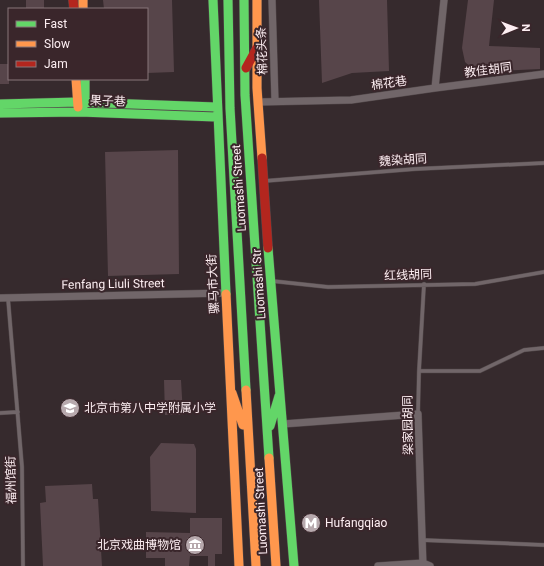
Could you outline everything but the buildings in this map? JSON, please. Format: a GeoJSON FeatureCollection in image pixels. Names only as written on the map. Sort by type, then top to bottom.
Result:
{"type":"FeatureCollection","features":[{"type":"Feature","properties":{"kind":"street","name":"骡马市大街"},"geometry":{"type":"LineString","coordinates":[[213,0],[216,117],[232,393],[239,566]]}},
{"type":"Feature","properties":{"kind":"street","name":"Luomashi Str"},"geometry":{"type":"LineString","coordinates":[[228,0],[230,108],[235,173],[256,566]]}},
{"type":"Feature","properties":{"kind":"street","name":"Luomashi Street"},"geometry":{"type":"LineString","coordinates":[[244,0],[249,169],[276,566]]}},
{"type":"Feature","properties":{"kind":"street","name":"Luomashi Str"},"geometry":{"type":"LineString","coordinates":[[256,0],[258,102],[279,396],[283,424],[294,566]]}},
{"type":"Feature","properties":{"kind":"street","name":"棉花头条"},"geometry":{"type":"LineString","coordinates":[[272,0],[275,101]]}},
{"type":"Feature","properties":{"kind":"street"},"geometry":{"type":"LineString","coordinates":[[435,88],[444,0]]}},
{"type":"Feature","properties":{"kind":"street"},"geometry":{"type":"LineString","coordinates":[[245,71],[257,48]]}},
{"type":"Feature","properties":{"kind":"street","name":"教佳胡同"},"geometry":{"type":"LineString","coordinates":[[435,88],[544,74]]}},
{"type":"Feature","properties":{"kind":"street"},"geometry":{"type":"LineString","coordinates":[[76,80],[81,103]]}},
{"type":"Feature","properties":{"kind":"street"},"geometry":{"type":"LineString","coordinates":[[80,112],[85,80]]}},
{"type":"Feature","properties":{"kind":"street","name":"棉花巷"},"geometry":{"type":"LineString","coordinates":[[258,102],[351,100],[435,88]]}},
{"type":"Feature","properties":{"kind":"street","name":"果子巷"},"geometry":{"type":"LineString","coordinates":[[0,104],[81,103],[216,107]]}},
{"type":"Feature","properties":{"kind":"street","name":"果子巷"},"geometry":{"type":"LineString","coordinates":[[0,113],[80,112],[216,117]]}},
{"type":"Feature","properties":{"kind":"street","name":"Fenfang Liuli Street"},"geometry":{"type":"LineString","coordinates":[[4,298],[226,293]]}},
{"type":"Feature","properties":{"kind":"street"},"geometry":{"type":"LineString","coordinates":[[232,393],[248,437]]}},
{"type":"Feature","properties":{"kind":"street"},"geometry":{"type":"LineString","coordinates":[[268,432],[279,396]]}},
{"type":"Feature","properties":{"kind":"street"},"geometry":{"type":"LineString","coordinates":[[283,424],[418,414]]}},
{"type":"Feature","properties":{"kind":"street","name":"梁家园胡同"},"geometry":{"type":"LineString","coordinates":[[418,414],[421,540],[425,565]]}},
{"type":"Feature","properties":{"kind":"street"},"geometry":{"type":"LineString","coordinates":[[378,566],[425,565]]}},
{"type":"Feature","properties":{"kind":"lane","name":"魏染胡同"},"geometry":{"type":"LineString","coordinates":[[264,181],[415,169],[544,163]]}},
{"type":"Feature","properties":{"kind":"lane","name":"红线胡同"},"geometry":{"type":"LineString","coordinates":[[271,281],[328,287],[475,284],[544,272]]}},
{"type":"Feature","properties":{"kind":"lane","name":"梁家园胡同"},"geometry":{"type":"LineString","coordinates":[[418,414],[418,371],[424,284]]}},
{"type":"Feature","properties":{"kind":"lane","name":"福州馆街"},"geometry":{"type":"LineString","coordinates":[[4,298],[18,412],[22,467],[23,566]]}},
{"type":"Feature","properties":{"kind":"lane"},"geometry":{"type":"LineString","coordinates":[[418,371],[480,371],[524,350],[544,348]]}},
{"type":"Feature","properties":{"kind":"lane"},"geometry":{"type":"LineString","coordinates":[[0,414],[18,412]]}},
{"type":"Feature","properties":{"kind":"lane"},"geometry":{"type":"LineString","coordinates":[[421,540],[544,545]]}},
{"type":"Feature","properties":{"kind":"traffic: fast"},"geometry":{"type":"LineString","coordinates":[[213,0],[226,294]]}},
{"type":"Feature","properties":{"kind":"traffic: fast"},"geometry":{"type":"LineString","coordinates":[[228,0],[230,108],[246,390]]}},
{"type":"Feature","properties":{"kind":"traffic: fast"},"geometry":{"type":"LineString","coordinates":[[244,0],[245,95],[269,458]]}},
{"type":"Feature","properties":{"kind":"traffic: fast"},"geometry":{"type":"LineString","coordinates":[[82,108],[85,103],[85,80]]}},
{"type":"Feature","properties":{"kind":"traffic: fast"},"geometry":{"type":"LineString","coordinates":[[0,104],[77,102],[216,107]]}},
{"type":"Feature","properties":{"kind":"traffic: fast"},"geometry":{"type":"LineString","coordinates":[[0,113],[80,112],[216,117]]}},
{"type":"Feature","properties":{"kind":"traffic: fast"},"geometry":{"type":"LineString","coordinates":[[268,248],[294,566]]}},
{"type":"Feature","properties":{"kind":"traffic: fast"},"geometry":{"type":"LineString","coordinates":[[270,426],[279,396]]}},
{"type":"Feature","properties":{"kind":"traffic: slow"},"geometry":{"type":"LineString","coordinates":[[83,0],[83,8]]}},
{"type":"Feature","properties":{"kind":"traffic: slow"},"geometry":{"type":"LineString","coordinates":[[257,0],[257,88],[262,158]]}},
{"type":"Feature","properties":{"kind":"traffic: slow"},"geometry":{"type":"LineString","coordinates":[[76,80],[78,107]]}},
{"type":"Feature","properties":{"kind":"traffic: slow"},"geometry":{"type":"LineString","coordinates":[[226,294],[239,566]]}},
{"type":"Feature","properties":{"kind":"traffic: slow"},"geometry":{"type":"LineString","coordinates":[[246,390],[256,566]]}},
{"type":"Feature","properties":{"kind":"traffic: slow"},"geometry":{"type":"LineString","coordinates":[[232,393],[243,425]]}},
{"type":"Feature","properties":{"kind":"traffic: slow"},"geometry":{"type":"LineString","coordinates":[[269,458],[276,566]]}},
{"type":"Feature","properties":{"kind":"traffic: jam"},"geometry":{"type":"LineString","coordinates":[[73,0],[74,8]]}},
{"type":"Feature","properties":{"kind":"traffic: jam"},"geometry":{"type":"LineString","coordinates":[[246,68],[257,48]]}},
{"type":"Feature","properties":{"kind":"traffic: jam"},"geometry":{"type":"LineString","coordinates":[[262,158],[268,248]]}},
{"type":"Feature","properties":{"kind":"place","name":"北京市第八中学附属小学"},"geometry":{"type":"Point","coordinates":[70,408]}},
{"type":"Feature","properties":{"kind":"place","name":"Hufangqiao"},"geometry":{"type":"Point","coordinates":[311,523]}},
{"type":"Feature","properties":{"kind":"place","name":"北京戏曲博物馆"},"geometry":{"type":"Point","coordinates":[195,545]}}]}
